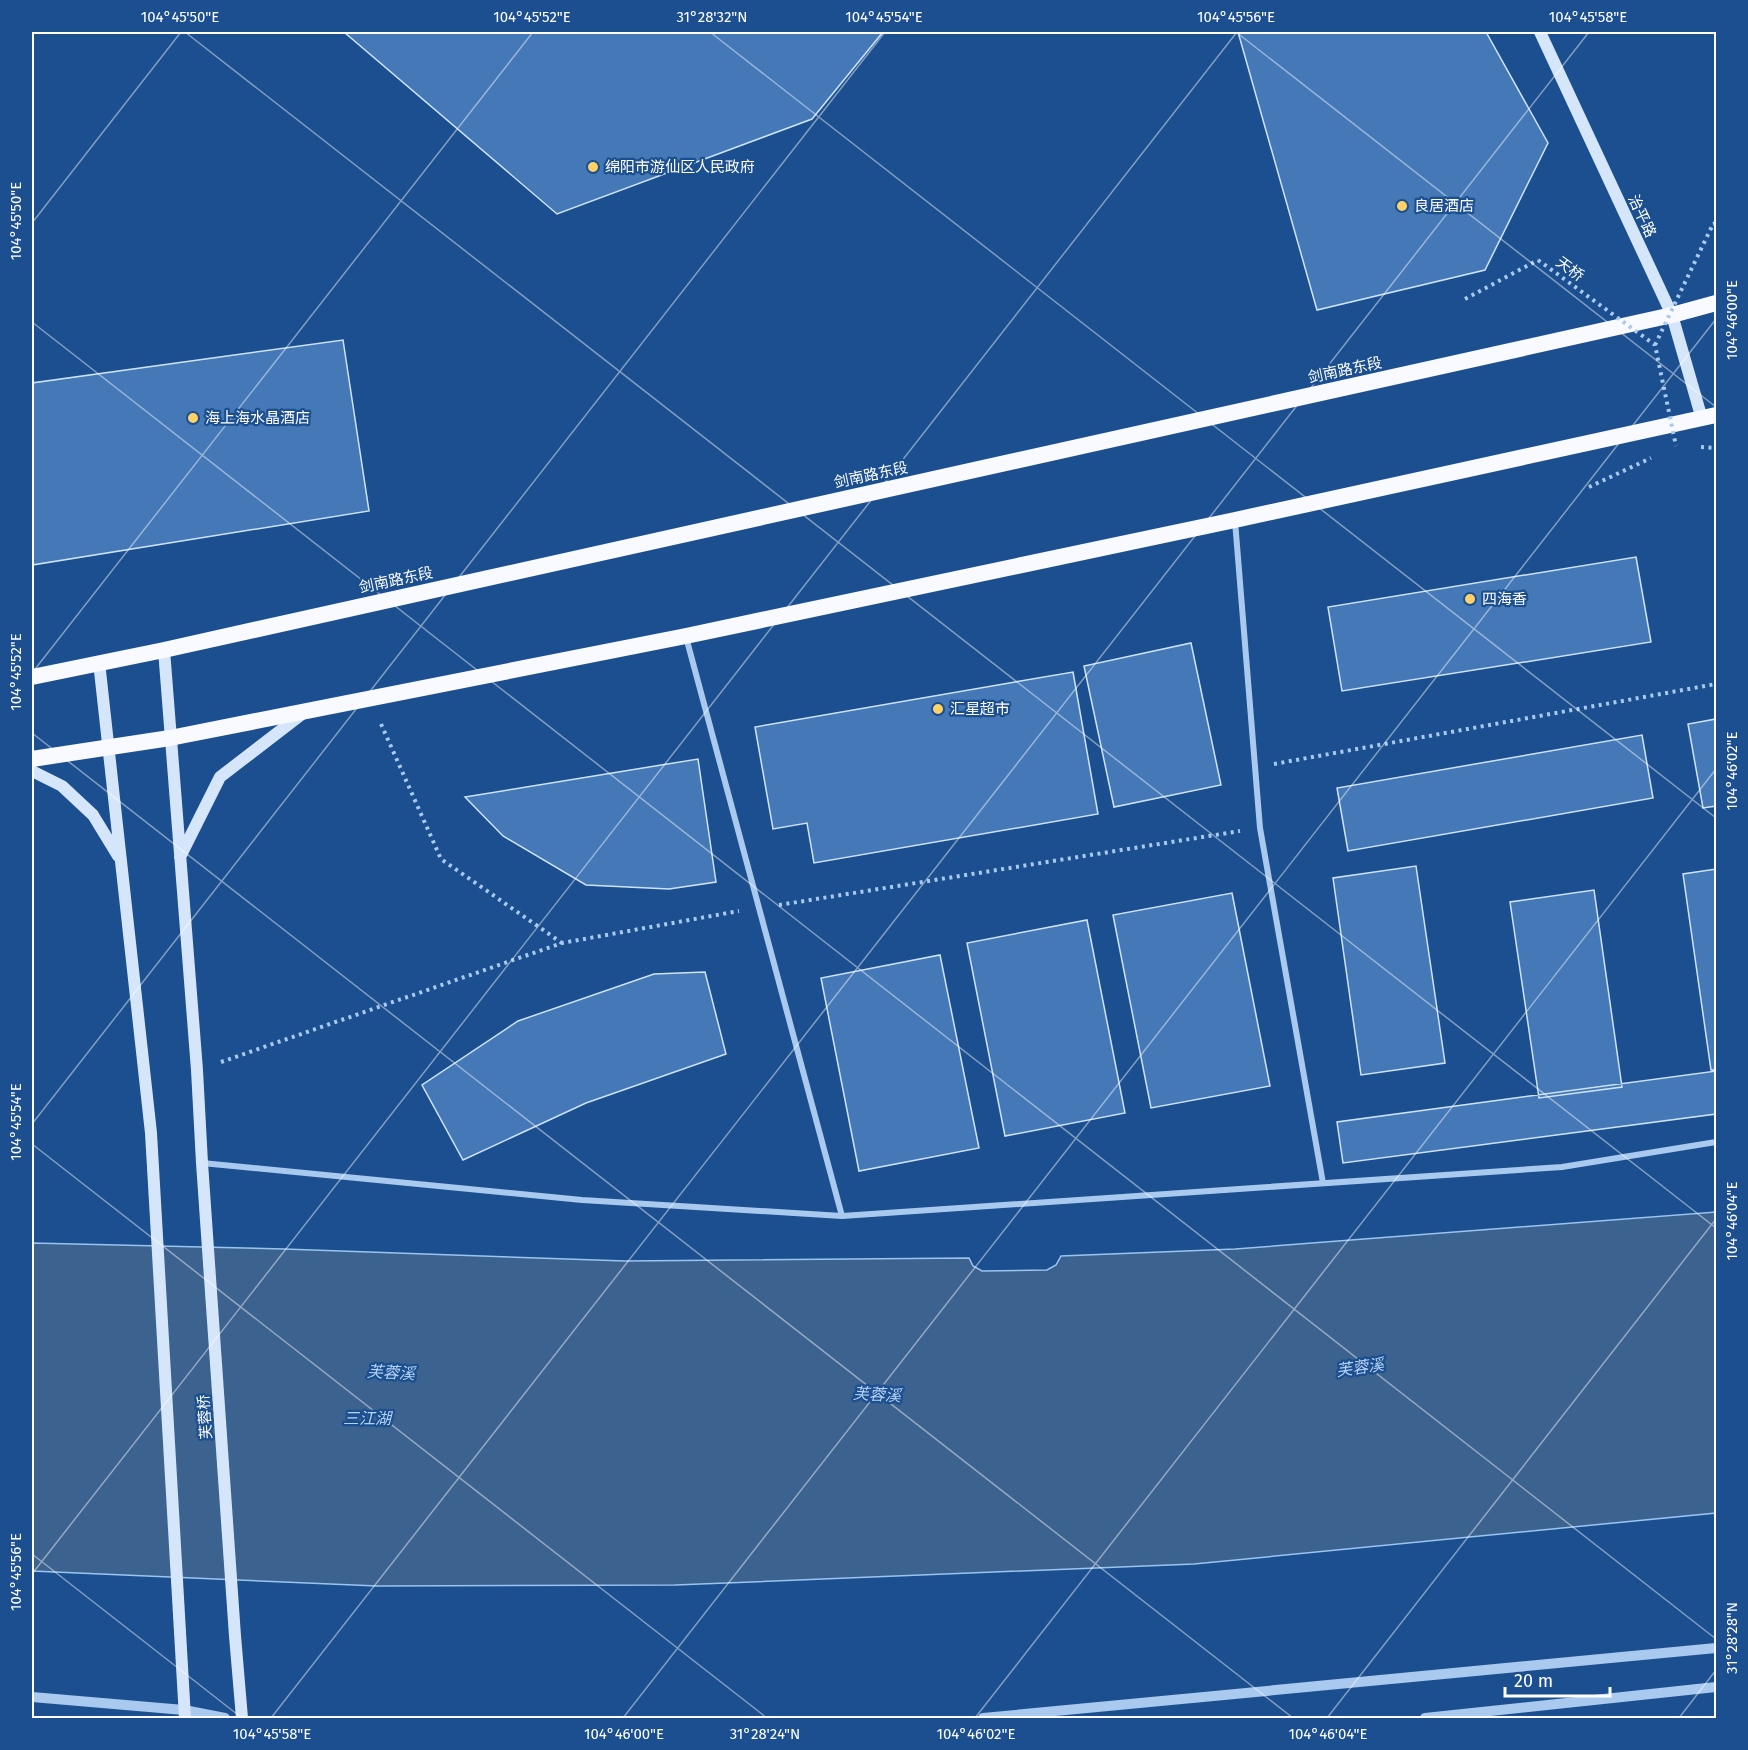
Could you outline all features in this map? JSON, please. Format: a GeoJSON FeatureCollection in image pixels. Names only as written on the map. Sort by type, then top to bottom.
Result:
{"type":"FeatureCollection","features":[{"type":"Feature","properties":{"kind":"highway","name":"剑南路东段"},"geometry":{"type":"LineString","coordinates":[[32,677],[164,650],[1672,315],[1716,303]]}},
{"type":"Feature","properties":{"kind":"highway"},"geometry":{"type":"LineString","coordinates":[[32,759],[170,738],[686,636],[1709,417]]}},
{"type":"Feature","properties":{"kind":"main road","name":"治平路"},"geometry":{"type":"LineString","coordinates":[[1540,32],[1672,315],[1709,417]]}},
{"type":"Feature","properties":{"kind":"main road","name":"芙蓉桥"},"geometry":{"type":"LineString","coordinates":[[164,650],[197,1070],[204,1197],[242,1719]]}},
{"type":"Feature","properties":{"kind":"main road"},"geometry":{"type":"LineString","coordinates":[[99,662],[151,1132],[184,1714]]}},
{"type":"Feature","properties":{"kind":"main road"},"geometry":{"type":"LineString","coordinates":[[180,858],[220,777],[306,711]]}},
{"type":"Feature","properties":{"kind":"main road"},"geometry":{"type":"LineString","coordinates":[[32,771],[62,786],[93,815],[121,862]]}},
{"type":"Feature","properties":{"kind":"street"},"geometry":{"type":"LineString","coordinates":[[1235,520],[1260,828],[1323,1183]]}},
{"type":"Feature","properties":{"kind":"street"},"geometry":{"type":"LineString","coordinates":[[686,636],[842,1216]]}},
{"type":"Feature","properties":{"kind":"street"},"geometry":{"type":"LineString","coordinates":[[202,1163],[582,1200],[842,1216],[1562,1167],[1716,1142]]}},
{"type":"Feature","properties":{"kind":"street"},"geometry":{"type":"LineString","coordinates":[[983,1719],[1716,1648]]}},
{"type":"Feature","properties":{"kind":"street"},"geometry":{"type":"LineString","coordinates":[[1425,1719],[1716,1687]]}},
{"type":"Feature","properties":{"kind":"street"},"geometry":{"type":"LineString","coordinates":[[32,1697],[225,1719]]}},
{"type":"Feature","properties":{"kind":"path"},"geometry":{"type":"LineString","coordinates":[[1667,451],[1676,447],[1655,345],[1713,224],[1716,224]]}},
{"type":"Feature","properties":{"kind":"path","name":"天桥"},"geometry":{"type":"LineString","coordinates":[[1466,299],[1538,260],[1655,345]]}},
{"type":"Feature","properties":{"kind":"path"},"geometry":{"type":"LineString","coordinates":[[1589,487],[1657,456]]}},
{"type":"Feature","properties":{"kind":"path"},"geometry":{"type":"LineString","coordinates":[[1255,767],[1716,684]]}},
{"type":"Feature","properties":{"kind":"path"},"geometry":{"type":"LineString","coordinates":[[370,698],[441,859],[562,943]]}},
{"type":"Feature","properties":{"kind":"path"},"geometry":{"type":"LineString","coordinates":[[197,1070],[562,943],[759,908],[1260,828]]}},
{"type":"Feature","properties":{"kind":"water","name":"三江湖"},"geometry":{"type":"Polygon","coordinates":[[[1716,1212],[1716,1513],[1194,1564],[675,1585],[377,1586],[32,1571],[32,1243],[625,1261],[969,1258],[973,1266],[982,1271],[1047,1270],[1056,1265],[1061,1256],[1235,1249],[1716,1212]]]}},
{"type":"Feature","properties":{"kind":"building","name":"绵阳市游仙区人民政府"},"geometry":{"type":"Polygon","coordinates":[[[344,32],[883,32],[812,119],[557,214],[344,32]]]}},
{"type":"Feature","properties":{"kind":"building","name":"良居酒店"},"geometry":{"type":"Polygon","coordinates":[[[1238,32],[1486,32],[1548,143],[1485,270],[1317,310],[1238,32]]]}},
{"type":"Feature","properties":{"kind":"building","name":"海上海水晶酒店"},"geometry":{"type":"Polygon","coordinates":[[[343,340],[369,511],[32,565],[32,383],[343,340]]]}},
{"type":"Feature","properties":{"kind":"building"},"geometry":{"type":"Polygon","coordinates":[[[1636,557],[1651,642],[1342,691],[1328,607],[1636,557]]]}},
{"type":"Feature","properties":{"kind":"building"},"geometry":{"type":"Polygon","coordinates":[[[1191,643],[1221,785],[1114,807],[1084,666],[1191,643]]]}},
{"type":"Feature","properties":{"kind":"building"},"geometry":{"type":"Polygon","coordinates":[[[1073,672],[1098,814],[814,863],[807,823],[773,829],[755,727],[1073,672]]]}},
{"type":"Feature","properties":{"kind":"building"},"geometry":{"type":"Polygon","coordinates":[[[1716,719],[1716,806],[1703,808],[1688,724],[1716,719]]]}},
{"type":"Feature","properties":{"kind":"building"},"geometry":{"type":"Polygon","coordinates":[[[1642,735],[1653,798],[1348,851],[1337,788],[1642,735]]]}},
{"type":"Feature","properties":{"kind":"building"},"geometry":{"type":"Polygon","coordinates":[[[698,759],[716,882],[669,889],[586,885],[503,836],[465,797],[698,759]]]}},
{"type":"Feature","properties":{"kind":"building"},"geometry":{"type":"Polygon","coordinates":[[[1416,866],[1445,1063],[1361,1075],[1333,878],[1416,866]]]}},
{"type":"Feature","properties":{"kind":"building"},"geometry":{"type":"Polygon","coordinates":[[[1716,869],[1716,1070],[1711,1070],[1683,874],[1716,869]]]}},
{"type":"Feature","properties":{"kind":"building"},"geometry":{"type":"Polygon","coordinates":[[[1594,890],[1622,1087],[1539,1098],[1510,902],[1594,890]]]}},
{"type":"Feature","properties":{"kind":"building"},"geometry":{"type":"Polygon","coordinates":[[[1232,893],[1270,1086],[1151,1108],[1113,915],[1232,893]]]}},
{"type":"Feature","properties":{"kind":"building"},"geometry":{"type":"Polygon","coordinates":[[[1087,920],[1125,1113],[1005,1136],[967,943],[1087,920]]]}},
{"type":"Feature","properties":{"kind":"building"},"geometry":{"type":"Polygon","coordinates":[[[940,955],[979,1148],[859,1171],[821,978],[940,955]]]}},
{"type":"Feature","properties":{"kind":"building"},"geometry":{"type":"Polygon","coordinates":[[[705,972],[726,1054],[586,1103],[463,1160],[422,1085],[518,1021],[654,974],[705,972]]]}},
{"type":"Feature","properties":{"kind":"building"},"geometry":{"type":"Polygon","coordinates":[[[1716,1071],[1716,1114],[1343,1163],[1337,1122],[1716,1071]]]}},
{"type":"Feature","properties":{"kind":"place","name":"绵阳市游仙区人民政府"},"geometry":{"type":"Point","coordinates":[593,167]}},
{"type":"Feature","properties":{"kind":"place","name":"良居酒店"},"geometry":{"type":"Point","coordinates":[1402,206]}},
{"type":"Feature","properties":{"kind":"place","name":"海上海水晶酒店"},"geometry":{"type":"Point","coordinates":[193,418]}},
{"type":"Feature","properties":{"kind":"place","name":"四海香"},"geometry":{"type":"Point","coordinates":[1470,599]}},
{"type":"Feature","properties":{"kind":"place","name":"汇星超市"},"geometry":{"type":"Point","coordinates":[938,709]}},
{"type":"Feature","properties":{"kind":"water label","name":"芙蓉溪"},"geometry":{"type":"Point","coordinates":[1360,1367]}},
{"type":"Feature","properties":{"kind":"water label","name":"芙蓉溪"},"geometry":{"type":"Point","coordinates":[391,1372]}},
{"type":"Feature","properties":{"kind":"water label","name":"芙蓉溪"},"geometry":{"type":"Point","coordinates":[877,1394]}}]}
